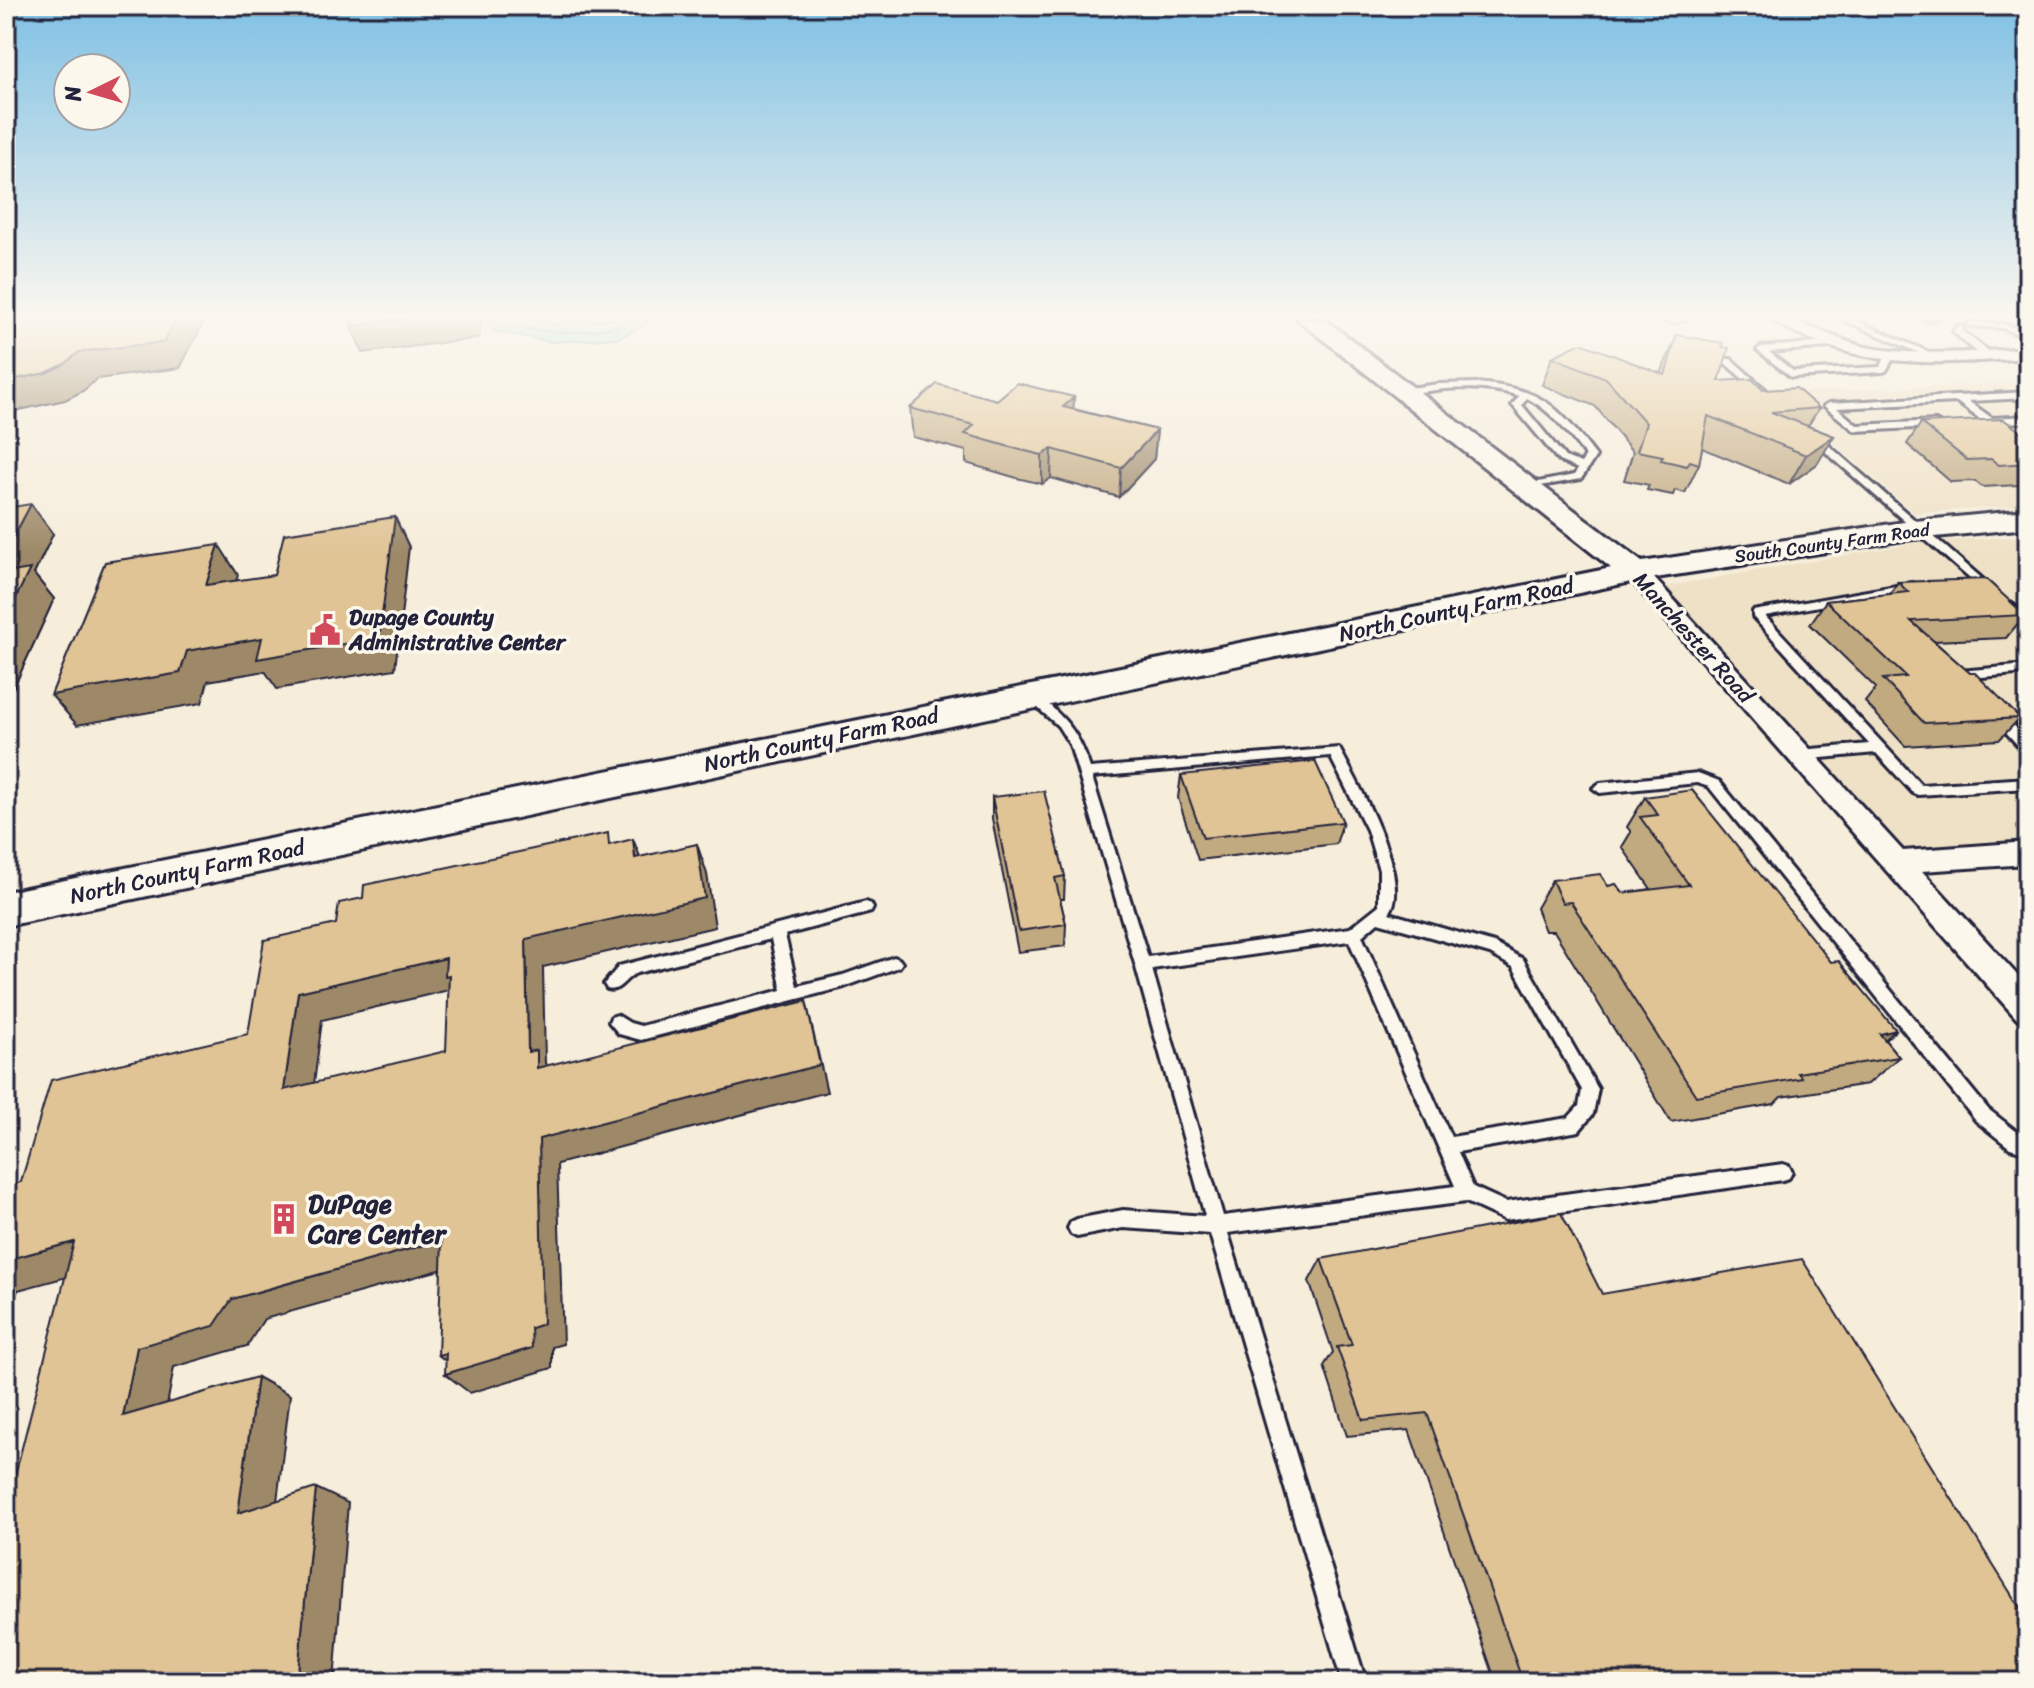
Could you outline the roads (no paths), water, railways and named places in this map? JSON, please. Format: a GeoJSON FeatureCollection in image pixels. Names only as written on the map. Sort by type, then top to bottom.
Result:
{"type":"FeatureCollection","features":[{"type":"Feature","properties":{"kind":"main road","name":"Manchester Road"},"geometry":{"type":"LineString","coordinates":[[1411,398],[1636,572]]}},
{"type":"Feature","properties":{"kind":"main road","name":"South County Farm Road"},"geometry":{"type":"LineString","coordinates":[[1636,572],[1918,529],[2028,519]]}},
{"type":"Feature","properties":{"kind":"main road","name":"North County Farm Road"},"geometry":{"type":"LineString","coordinates":[[6,909],[1636,572]]}},
{"type":"Feature","properties":{"kind":"street","name":"Manchester Road"},"geometry":{"type":"LineString","coordinates":[[1636,572],[2028,1009]]}},
{"type":"Feature","properties":{"kind":"street"},"geometry":{"type":"LineString","coordinates":[[1896,862],[2028,853]]}},
{"type":"Feature","properties":{"kind":"lane"},"geometry":{"type":"LineString","coordinates":[[1523,398],[1517,405],[1562,459],[1580,472]]}},
{"type":"Feature","properties":{"kind":"lane"},"geometry":{"type":"LineString","coordinates":[[1527,487],[1580,472],[1591,456],[1546,404],[1529,398]]}},
{"type":"Feature","properties":{"kind":"lane"},"geometry":{"type":"LineString","coordinates":[[1769,398],[1775,403]]}},
{"type":"Feature","properties":{"kind":"lane"},"geometry":{"type":"LineString","coordinates":[[1945,423],[1855,428],[1829,406],[1980,398]]}},
{"type":"Feature","properties":{"kind":"lane"},"geometry":{"type":"LineString","coordinates":[[1959,399],[2003,430]]}},
{"type":"Feature","properties":{"kind":"lane"},"geometry":{"type":"LineString","coordinates":[[1975,422],[2028,419]]}},
{"type":"Feature","properties":{"kind":"lane"},"geometry":{"type":"LineString","coordinates":[[1811,434],[1918,529],[2028,620]]}},
{"type":"Feature","properties":{"kind":"lane"},"geometry":{"type":"LineString","coordinates":[[1929,586],[1901,586],[1757,614],[1918,790],[2028,783]]}},
{"type":"Feature","properties":{"kind":"lane"},"geometry":{"type":"LineString","coordinates":[[1957,586],[1985,586]]}},
{"type":"Feature","properties":{"kind":"lane"},"geometry":{"type":"LineString","coordinates":[[1969,685],[1959,675],[2028,669]]}},
{"type":"Feature","properties":{"kind":"lane"},"geometry":{"type":"LineString","coordinates":[[1032,696],[1062,723],[1076,745],[1354,1682]]}},
{"type":"Feature","properties":{"kind":"lane"},"geometry":{"type":"LineString","coordinates":[[1989,706],[2028,748]]}},
{"type":"Feature","properties":{"kind":"lane"},"geometry":{"type":"LineString","coordinates":[[1800,755],[1880,748]]}},
{"type":"Feature","properties":{"kind":"lane"},"geometry":{"type":"LineString","coordinates":[[1085,773],[1334,751],[1374,830],[1386,870],[1386,907],[1354,934],[1143,964]]}},
{"type":"Feature","properties":{"kind":"lane"},"geometry":{"type":"LineString","coordinates":[[1600,788],[1698,778],[1714,784],[1982,1115],[2016,1142],[2028,1145]]}},
{"type":"Feature","properties":{"kind":"lane"},"geometry":{"type":"LineString","coordinates":[[612,984],[624,971],[637,967],[866,908]]}},
{"type":"Feature","properties":{"kind":"lane"},"geometry":{"type":"LineString","coordinates":[[1378,916],[1494,949],[1518,963],[1590,1089],[1587,1109],[1573,1125],[1447,1146]]}},
{"type":"Feature","properties":{"kind":"lane"},"geometry":{"type":"LineString","coordinates":[[777,933],[791,995]]}},
{"type":"Feature","properties":{"kind":"lane"},"geometry":{"type":"LineString","coordinates":[[1354,934],[1467,1193]]}},
{"type":"Feature","properties":{"kind":"lane"},"geometry":{"type":"LineString","coordinates":[[617,1022],[625,1029],[641,1033],[791,995],[894,963]]}},
{"type":"Feature","properties":{"kind":"lane"},"geometry":{"type":"LineString","coordinates":[[1077,1228],[1123,1219],[1217,1226],[1467,1193],[1505,1211],[1783,1172]]}},
{"type":"Feature","properties":{"kind":"place","name":"Dupage County Administrative Center"},"geometry":{"type":"Point","coordinates":[325,630]}},
{"type":"Feature","properties":{"kind":"place","name":"DuPage Care Center"},"geometry":{"type":"Point","coordinates":[284,1219]}}]}
